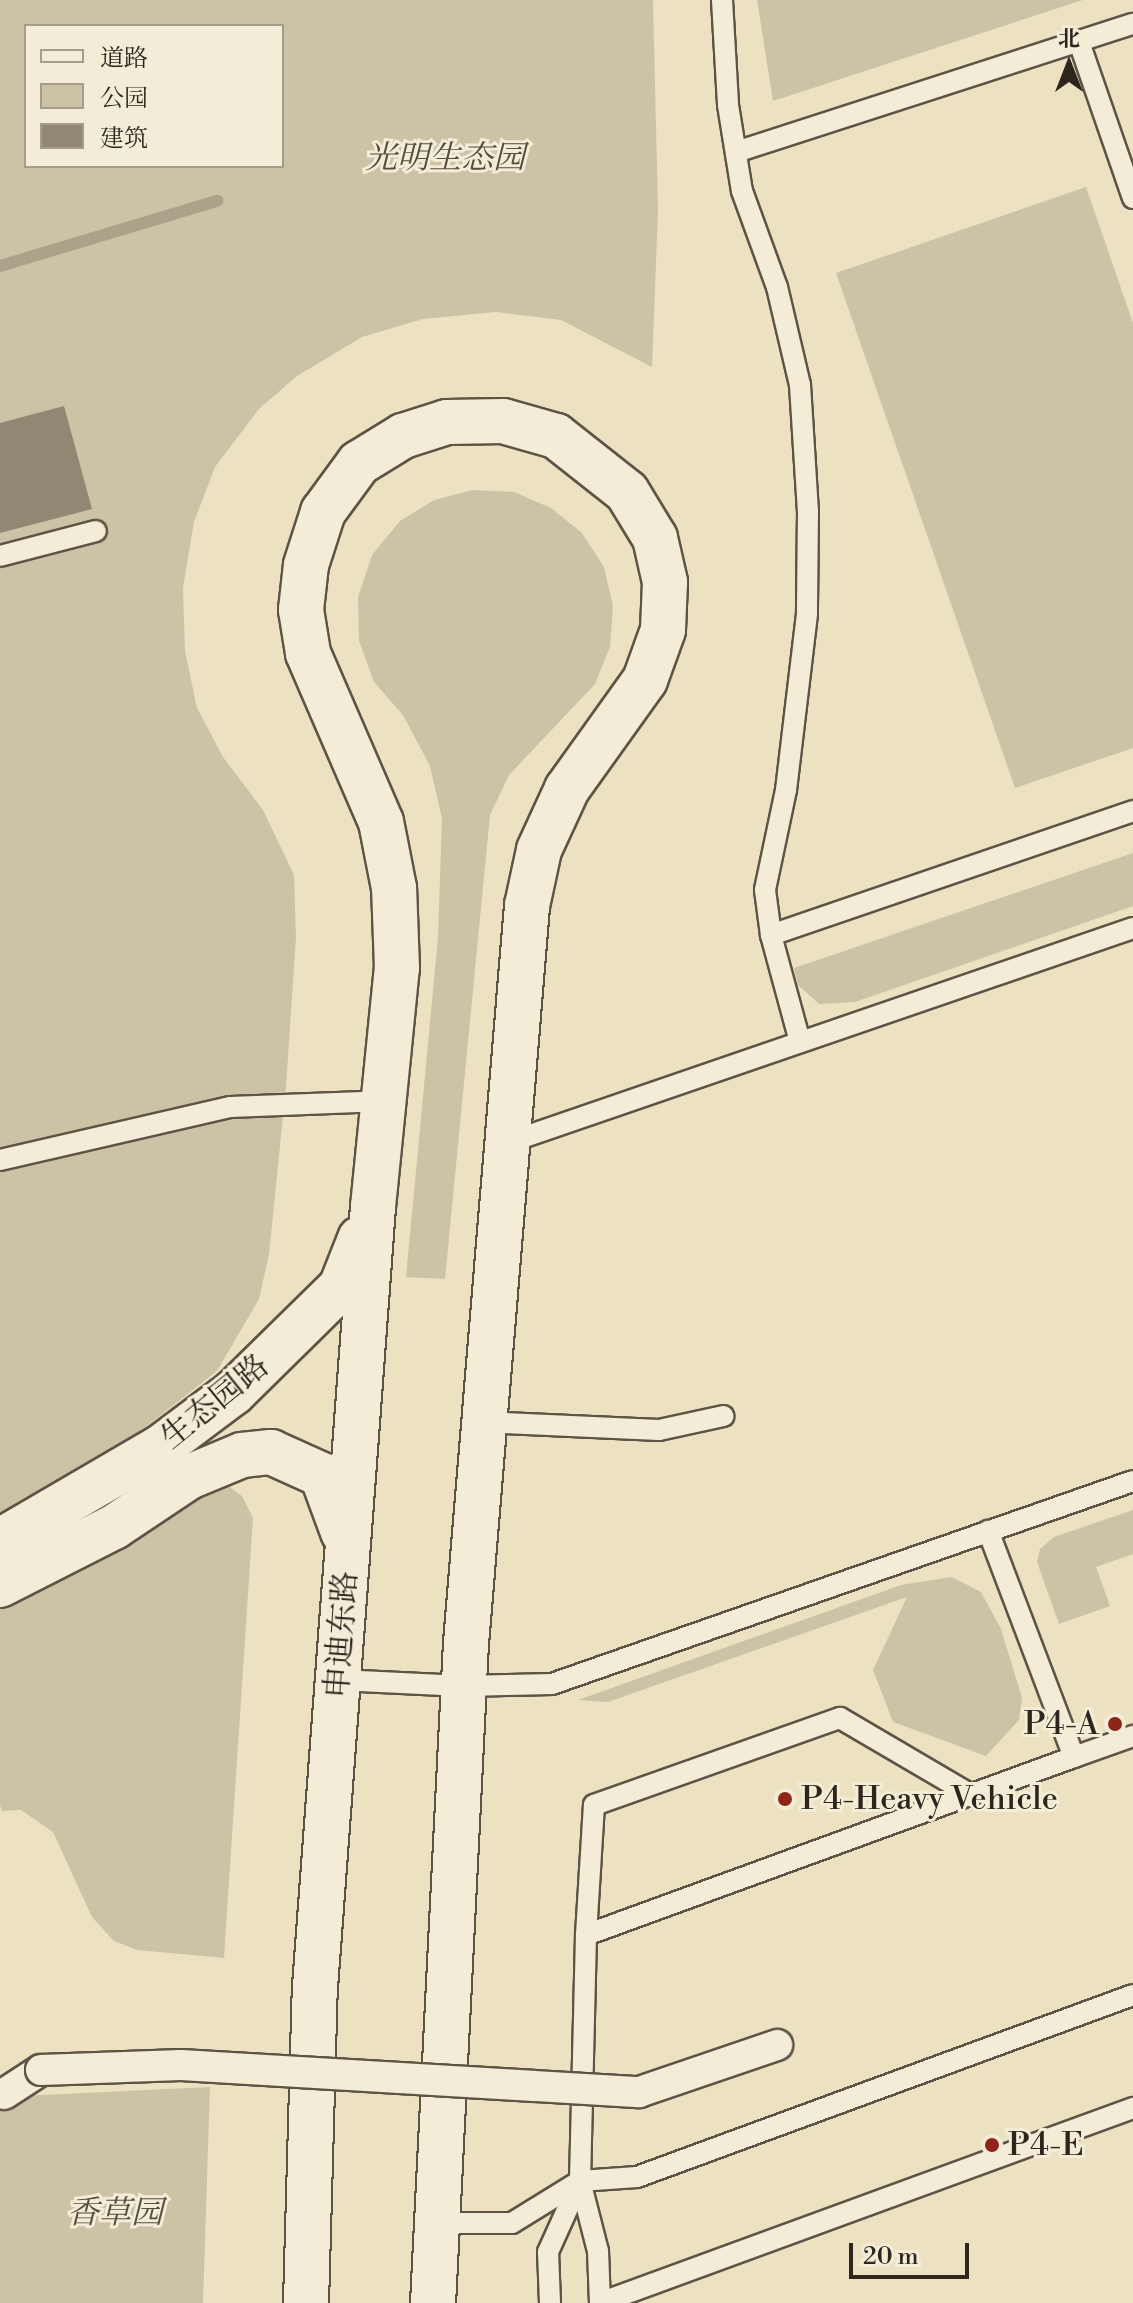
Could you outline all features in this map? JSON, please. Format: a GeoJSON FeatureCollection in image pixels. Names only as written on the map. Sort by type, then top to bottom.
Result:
{"type":"FeatureCollection","features":[{"type":"Feature","properties":{"kind":"street","name":"申迪东路"},"geometry":{"type":"LineString","coordinates":[[306,2303],[314,2001],[373,1207],[397,968],[394,888],[381,822],[308,653],[301,610],[306,565],[323,512],[359,463],[403,436],[447,422],[503,421],[556,436],[627,492],[655,538],[665,582],[663,630],[645,680],[567,789],[539,850],[518,984],[504,1144]]}},
{"type":"Feature","properties":{"kind":"street"},"geometry":{"type":"LineString","coordinates":[[433,2303],[463,1686],[504,1144]]}},
{"type":"Feature","properties":{"kind":"street","name":"生态园路"},"geometry":{"type":"LineString","coordinates":[[0,1541],[147,1456],[233,1393],[341,1287],[373,1207]]}},
{"type":"Feature","properties":{"kind":"street","name":"生态园路"},"geometry":{"type":"LineString","coordinates":[[0,1585],[103,1533],[215,1463],[271,1452],[322,1475],[341,1519],[347,1566]]}},
{"type":"Feature","properties":{"kind":"street"},"geometry":{"type":"LineString","coordinates":[[4,2094],[41,2070],[181,2065],[639,2092],[777,2045]]}},
{"type":"Feature","properties":{"kind":"lane"},"geometry":{"type":"LineString","coordinates":[[722,0],[742,191],[777,287],[800,385],[808,511],[807,614],[786,790],[765,890],[771,935],[800,1042]]}},
{"type":"Feature","properties":{"kind":"lane"},"geometry":{"type":"LineString","coordinates":[[736,152],[1133,24]]}},
{"type":"Feature","properties":{"kind":"lane"},"geometry":{"type":"LineString","coordinates":[[1079,42],[1133,198]]}},
{"type":"Feature","properties":{"kind":"lane"},"geometry":{"type":"LineString","coordinates":[[0,556],[96,531]]}},
{"type":"Feature","properties":{"kind":"lane"},"geometry":{"type":"LineString","coordinates":[[771,935],[1133,811]]}},
{"type":"Feature","properties":{"kind":"lane"},"geometry":{"type":"LineString","coordinates":[[504,1144],[1133,928]]}},
{"type":"Feature","properties":{"kind":"lane"},"geometry":{"type":"LineString","coordinates":[[0,1160],[230,1107],[383,1101]]}},
{"type":"Feature","properties":{"kind":"lane"},"geometry":{"type":"LineString","coordinates":[[482,1422],[659,1430],[724,1416]]}},
{"type":"Feature","properties":{"kind":"lane"},"geometry":{"type":"LineString","coordinates":[[339,1680],[463,1686],[552,1684],[1133,1481]]}},
{"type":"Feature","properties":{"kind":"lane"},"geometry":{"type":"LineString","coordinates":[[988,1531],[1074,1757]]}},
{"type":"Feature","properties":{"kind":"lane"},"geometry":{"type":"LineString","coordinates":[[971,1795],[840,1718],[594,1805],[586,1935],[580,2181],[598,2251],[600,2303],[1133,2108]]}},
{"type":"Feature","properties":{"kind":"lane"},"geometry":{"type":"LineString","coordinates":[[586,1935],[1133,1736]]}},
{"type":"Feature","properties":{"kind":"lane"},"geometry":{"type":"LineString","coordinates":[[436,2223],[512,2223],[580,2181],[637,2177],[1133,1995]]}},
{"type":"Feature","properties":{"kind":"lane"},"geometry":{"type":"LineString","coordinates":[[550,2303],[548,2252],[580,2181]]}},
{"type":"Feature","properties":{"kind":"green space","name":"光明生态园"},"geometry":{"type":"Polygon","coordinates":[[[0,0],[653,0],[658,210],[652,367],[561,320],[496,312],[423,319],[362,337],[297,376],[259,409],[215,467],[194,522],[183,588],[185,651],[197,708],[223,757],[263,810],[294,875],[296,937],[286,1087],[269,1254],[259,1299],[217,1371],[116,1450],[0,1522],[0,0]]]}},
{"type":"Feature","properties":{"kind":"green space"},"geometry":{"type":"Polygon","coordinates":[[[757,0],[1083,0],[773,101],[757,0]]]}},
{"type":"Feature","properties":{"kind":"green space"},"geometry":{"type":"Polygon","coordinates":[[[1086,187],[1133,323],[1133,748],[1015,788],[836,273],[1086,187]]]}},
{"type":"Feature","properties":{"kind":"green space"},"geometry":{"type":"Polygon","coordinates":[[[473,490],[514,492],[551,508],[582,533],[604,567],[613,606],[610,647],[595,684],[509,775],[490,815],[445,1279],[406,1277],[438,937],[442,819],[430,766],[403,715],[374,682],[359,641],[358,597],[372,555],[400,521],[434,500],[473,490]]]}},
{"type":"Feature","properties":{"kind":"green space"},"geometry":{"type":"Polygon","coordinates":[[[1133,853],[1133,906],[855,1002],[819,1004],[798,985],[794,968],[1133,853]]]}},
{"type":"Feature","properties":{"kind":"green space"},"geometry":{"type":"Polygon","coordinates":[[[216,1477],[242,1496],[253,1518],[224,1958],[137,1950],[114,1941],[92,1917],[53,1832],[21,1810],[2,1811],[0,1805],[0,1597],[216,1477]]]}},
{"type":"Feature","properties":{"kind":"green space"},"geometry":{"type":"Polygon","coordinates":[[[1133,1510],[1133,1554],[1096,1567],[1110,1606],[1059,1624],[1037,1562],[1040,1549],[1054,1537],[1133,1510]]]}},
{"type":"Feature","properties":{"kind":"green space"},"geometry":{"type":"Polygon","coordinates":[[[952,1577],[981,1592],[1001,1629],[1022,1698],[1019,1720],[986,1756],[893,1722],[873,1670],[907,1597],[608,1702],[578,1700],[901,1585],[952,1577]]]}},
{"type":"Feature","properties":{"kind":"green space","name":"香草园"},"geometry":{"type":"Polygon","coordinates":[[[210,2087],[203,2303],[0,2303],[0,2097],[210,2087]]]}},
{"type":"Feature","properties":{"kind":"building"},"geometry":{"type":"Polygon","coordinates":[[[64,406],[92,509],[0,533],[0,423],[64,406]]]}},
{"type":"Feature","properties":{"kind":"waterway"},"geometry":{"type":"LineString","coordinates":[[0,266],[217,201]]}},
{"type":"Feature","properties":{"kind":"place","name":"P4-A"},"geometry":{"type":"Point","coordinates":[1115,1724]}},
{"type":"Feature","properties":{"kind":"place","name":"P4-Heavy Vehicle"},"geometry":{"type":"Point","coordinates":[785,1799]}},
{"type":"Feature","properties":{"kind":"place","name":"P4-E"},"geometry":{"type":"Point","coordinates":[992,2145]}}]}
